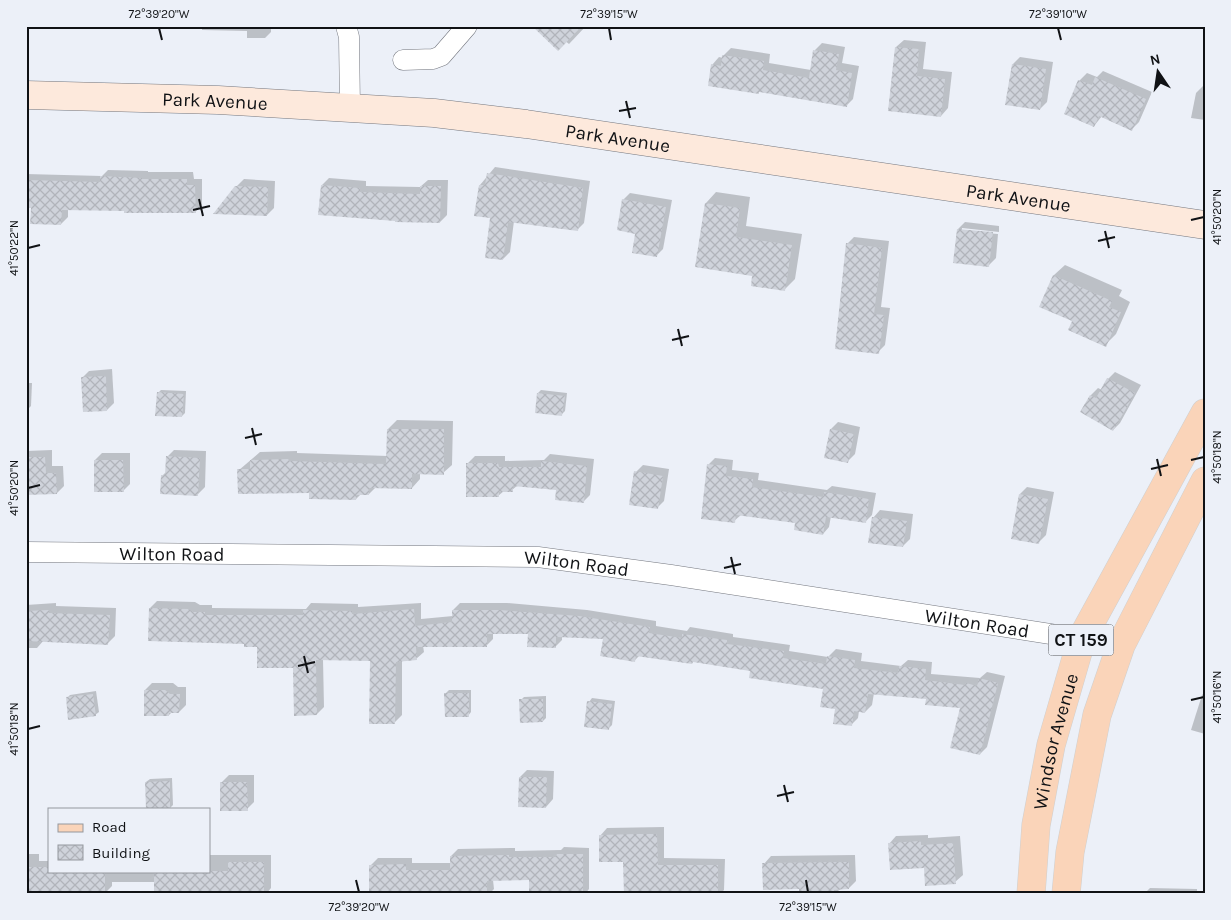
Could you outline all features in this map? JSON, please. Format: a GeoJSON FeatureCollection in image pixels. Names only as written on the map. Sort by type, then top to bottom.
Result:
{"type":"FeatureCollection","features":[{"type":"Feature","properties":{"kind":"main road","name":"Park Avenue"},"geometry":{"type":"LineString","coordinates":[[26,95],[218,100],[434,113],[526,124],[1205,225]]}},
{"type":"Feature","properties":{"kind":"main road","name":"Windsor Avenue"},"geometry":{"type":"LineString","coordinates":[[1030,894],[1036,825],[1051,745],[1082,638],[1205,413]]}},
{"type":"Feature","properties":{"kind":"main road","name":"Windsor Avenue"},"geometry":{"type":"LineString","coordinates":[[1066,894],[1070,852],[1097,715],[1121,644],[1205,481]]}},
{"type":"Feature","properties":{"kind":"street"},"geometry":{"type":"LineString","coordinates":[[346,26],[349,37],[350,108]]}},
{"type":"Feature","properties":{"kind":"street"},"geometry":{"type":"LineString","coordinates":[[403,60],[433,59],[441,56],[466,26]]}},
{"type":"Feature","properties":{"kind":"street","name":"Wilton Road"},"geometry":{"type":"LineString","coordinates":[[26,552],[538,557],[672,575],[1121,644]]}},
{"type":"Feature","properties":{"kind":"building"},"geometry":{"type":"Polygon","coordinates":[[[532,26],[582,26],[558,51],[532,26]]]}},
{"type":"Feature","properties":{"kind":"building"},"geometry":{"type":"Polygon","coordinates":[[[895,47],[919,49],[917,76],[945,79],[941,117],[888,111],[895,47]]]}},
{"type":"Feature","properties":{"kind":"building"},"geometry":{"type":"Polygon","coordinates":[[[813,50],[839,54],[836,70],[852,73],[847,107],[759,92],[759,94],[708,86],[711,64],[721,66],[722,55],[764,61],[763,70],[809,78],[813,50]]]}},
{"type":"Feature","properties":{"kind":"building"},"geometry":{"type":"Polygon","coordinates":[[[1012,64],[1046,69],[1040,110],[1005,105],[1012,64]]]}},
{"type":"Feature","properties":{"kind":"building"},"geometry":{"type":"Polygon","coordinates":[[[1095,77],[1146,99],[1132,131],[1099,116],[1094,127],[1064,114],[1078,80],[1092,85],[1095,77]]]}},
{"type":"Feature","properties":{"kind":"building"},"geometry":{"type":"Polygon","coordinates":[[[487,173],[583,188],[578,231],[508,222],[503,260],[485,258],[490,218],[474,216],[479,185],[485,185],[487,173]]]}},
{"type":"Feature","properties":{"kind":"building"},"geometry":{"type":"Polygon","coordinates":[[[100,176],[142,179],[187,179],[187,185],[195,185],[196,213],[124,213],[124,211],[62,210],[61,225],[30,224],[31,208],[26,208],[26,180],[100,182],[100,176]]]}},
{"type":"Feature","properties":{"kind":"building"},"geometry":{"type":"Polygon","coordinates":[[[321,185],[360,188],[360,192],[420,194],[420,186],[441,186],[440,223],[395,222],[318,215],[321,185]]]}},
{"type":"Feature","properties":{"kind":"building"},"geometry":{"type":"Polygon","coordinates":[[[235,186],[268,187],[267,216],[213,214],[235,186]]]}},
{"type":"Feature","properties":{"kind":"building"},"geometry":{"type":"Polygon","coordinates":[[[622,199],[666,207],[657,257],[632,253],[635,234],[617,230],[622,199]]]}},
{"type":"Feature","properties":{"kind":"building"},"geometry":{"type":"Polygon","coordinates":[[[705,203],[740,208],[736,237],[792,245],[785,291],[751,286],[752,276],[695,267],[705,203]]]}},
{"type":"Feature","properties":{"kind":"building"},"geometry":{"type":"Polygon","coordinates":[[[957,229],[993,232],[989,267],[953,263],[957,229]]]}},
{"type":"Feature","properties":{"kind":"building"},"geometry":{"type":"Polygon","coordinates":[[[846,243],[882,248],[874,314],[884,315],[879,354],[835,349],[846,243]]]}},
{"type":"Feature","properties":{"kind":"building"},"geometry":{"type":"Polygon","coordinates":[[[1053,275],[1112,301],[1109,307],[1121,312],[1106,347],[1068,330],[1072,321],[1039,307],[1053,275]]]}},
{"type":"Feature","properties":{"kind":"building"},"geometry":{"type":"Polygon","coordinates":[[[106,376],[107,411],[83,412],[81,377],[106,376]]]}},
{"type":"Feature","properties":{"kind":"building"},"geometry":{"type":"Polygon","coordinates":[[[1107,378],[1135,393],[1113,431],[1080,412],[1090,395],[1096,398],[1107,378]]]}},
{"type":"Feature","properties":{"kind":"building"},"geometry":{"type":"Polygon","coordinates":[[[157,392],[184,394],[182,417],[155,416],[157,392]]]}},
{"type":"Feature","properties":{"kind":"building"},"geometry":{"type":"Polygon","coordinates":[[[537,393],[565,396],[562,416],[535,413],[537,393]]]}},
{"type":"Feature","properties":{"kind":"building"},"geometry":{"type":"Polygon","coordinates":[[[387,429],[444,429],[444,475],[412,474],[412,489],[369,488],[369,495],[357,495],[356,500],[309,499],[309,493],[238,494],[237,469],[250,469],[250,460],[289,459],[289,461],[386,464],[387,429]]]}},
{"type":"Feature","properties":{"kind":"building"},"geometry":{"type":"Polygon","coordinates":[[[830,429],[854,434],[848,463],[824,458],[830,429]]]}},
{"type":"Feature","properties":{"kind":"building"},"geometry":{"type":"Polygon","coordinates":[[[166,456],[200,458],[198,496],[160,494],[161,475],[165,475],[166,456]]]}},
{"type":"Feature","properties":{"kind":"building"},"geometry":{"type":"Polygon","coordinates":[[[26,457],[45,457],[46,473],[56,473],[57,494],[26,495],[26,457]]]}},
{"type":"Feature","properties":{"kind":"building"},"geometry":{"type":"Polygon","coordinates":[[[94,460],[123,460],[124,492],[94,492],[94,460]]]}},
{"type":"Feature","properties":{"kind":"building"},"geometry":{"type":"Polygon","coordinates":[[[541,461],[587,466],[584,503],[555,500],[556,490],[513,486],[513,492],[499,492],[499,497],[466,497],[466,463],[498,463],[499,467],[541,467],[541,461]]]}},
{"type":"Feature","properties":{"kind":"building"},"geometry":{"type":"Polygon","coordinates":[[[707,464],[727,466],[726,476],[753,479],[752,487],[823,497],[824,492],[869,499],[866,523],[826,517],[823,535],[794,530],[795,523],[736,515],[735,523],[701,519],[707,464]]]}},
{"type":"Feature","properties":{"kind":"building"},"geometry":{"type":"Polygon","coordinates":[[[634,471],[663,476],[658,509],[629,505],[634,471]]]}},
{"type":"Feature","properties":{"kind":"building"},"geometry":{"type":"Polygon","coordinates":[[[1019,494],[1048,499],[1039,544],[1011,539],[1019,494]]]}},
{"type":"Feature","properties":{"kind":"building"},"geometry":{"type":"Polygon","coordinates":[[[872,517],[907,521],[903,547],[868,543],[872,517]]]}},
{"type":"Feature","properties":{"kind":"building"},"geometry":{"type":"Polygon","coordinates":[[[149,608],[188,609],[193,612],[205,612],[205,615],[303,615],[303,610],[352,611],[352,614],[414,609],[415,626],[452,622],[452,610],[499,610],[579,616],[650,627],[649,633],[682,638],[682,634],[727,640],[727,644],[784,651],[783,658],[826,664],[827,656],[855,660],[854,668],[898,673],[899,666],[926,669],[925,680],[965,685],[966,683],[977,686],[979,678],[998,683],[980,755],[950,748],[960,708],[925,705],[926,699],[868,694],[865,713],[854,711],[852,726],[833,724],[835,709],[820,707],[823,689],[749,678],[750,671],[693,662],[692,664],[636,656],[635,662],[600,656],[603,639],[556,637],[556,648],[527,647],[528,634],[487,634],[487,647],[416,647],[417,660],[396,662],[395,724],[369,724],[370,661],[316,660],[317,715],[294,716],[293,668],[257,668],[257,647],[244,647],[244,644],[148,641],[149,608]]]}},
{"type":"Feature","properties":{"kind":"building"},"geometry":{"type":"Polygon","coordinates":[[[49,610],[49,613],[110,615],[108,645],[26,641],[26,611],[49,610]]]}},
{"type":"Feature","properties":{"kind":"building"},"geometry":{"type":"Polygon","coordinates":[[[144,690],[165,690],[170,694],[180,694],[179,713],[169,713],[169,716],[144,716],[144,690]]]}},
{"type":"Feature","properties":{"kind":"building"},"geometry":{"type":"Polygon","coordinates":[[[444,693],[469,693],[469,717],[445,717],[444,693]]]}},
{"type":"Feature","properties":{"kind":"building"},"geometry":{"type":"Polygon","coordinates":[[[93,694],[96,716],[68,720],[66,697],[93,694]]]}},
{"type":"Feature","properties":{"kind":"building"},"geometry":{"type":"Polygon","coordinates":[[[519,699],[543,699],[543,722],[520,723],[519,699]]]}},
{"type":"Feature","properties":{"kind":"building"},"geometry":{"type":"Polygon","coordinates":[[[587,701],[612,704],[609,730],[584,727],[587,701]]]}},
{"type":"Feature","properties":{"kind":"building"},"geometry":{"type":"Polygon","coordinates":[[[519,777],[547,777],[546,808],[518,807],[519,777]]]}},
{"type":"Feature","properties":{"kind":"building"},"geometry":{"type":"Polygon","coordinates":[[[170,781],[170,808],[146,808],[145,782],[170,781]]]}},
{"type":"Feature","properties":{"kind":"building"},"geometry":{"type":"Polygon","coordinates":[[[220,782],[247,782],[248,811],[220,811],[220,782]]]}},
{"type":"Feature","properties":{"kind":"building"},"geometry":{"type":"Polygon","coordinates":[[[657,834],[658,865],[718,865],[718,894],[624,894],[623,862],[599,862],[599,835],[657,834]]]}},
{"type":"Feature","properties":{"kind":"building"},"geometry":{"type":"Polygon","coordinates":[[[921,841],[921,845],[953,843],[956,884],[925,886],[924,868],[890,870],[888,843],[921,841]]]}},
{"type":"Feature","properties":{"kind":"building"},"geometry":{"type":"Polygon","coordinates":[[[556,854],[583,854],[583,894],[529,894],[529,880],[487,881],[487,894],[406,892],[406,894],[369,894],[369,865],[406,864],[406,870],[450,870],[450,856],[509,855],[509,857],[556,857],[556,854]]]}},
{"type":"Feature","properties":{"kind":"building"},"geometry":{"type":"Polygon","coordinates":[[[228,862],[264,862],[264,894],[154,894],[154,872],[228,871],[228,862]]]}},
{"type":"Feature","properties":{"kind":"building"},"geometry":{"type":"Polygon","coordinates":[[[849,862],[849,889],[834,890],[834,894],[799,894],[799,889],[763,890],[762,863],[849,862]]]}},
{"type":"Feature","properties":{"kind":"building"},"geometry":{"type":"Polygon","coordinates":[[[26,867],[48,867],[48,872],[105,872],[105,894],[26,894],[26,867]]]}}]}
